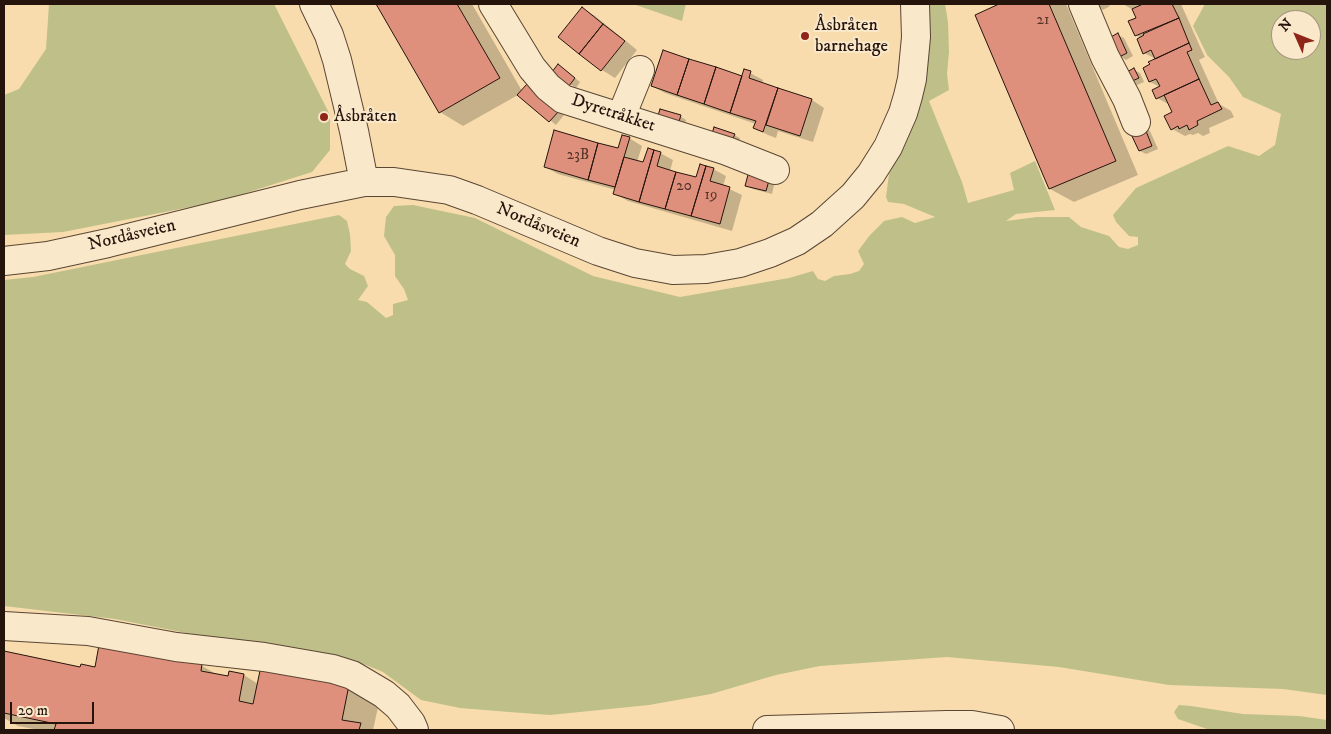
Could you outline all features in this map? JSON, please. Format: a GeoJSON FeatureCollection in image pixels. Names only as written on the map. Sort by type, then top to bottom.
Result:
{"type":"FeatureCollection","features":[{"type":"Feature","properties":{"kind":"street"},"geometry":{"type":"LineString","coordinates":[[314,4],[329,35],[338,60],[364,182]]}},
{"type":"Feature","properties":{"kind":"street","name":"Dyretråkket"},"geometry":{"type":"LineString","coordinates":[[493,4],[532,68],[548,88],[563,99],[727,151],[775,170]]}},
{"type":"Feature","properties":{"kind":"street","name":"Nordåsveien"},"geometry":{"type":"LineString","coordinates":[[4,261],[48,256],[108,243],[300,195],[364,182],[394,182],[449,190],[598,251],[635,263],[673,270],[706,269],[740,263],[770,254],[803,237],[839,210],[871,174],[888,147],[903,113],[912,78],[916,37],[916,4]]}},
{"type":"Feature","properties":{"kind":"street"},"geometry":{"type":"LineString","coordinates":[[1082,4],[1136,122]]}},
{"type":"Feature","properties":{"kind":"street"},"geometry":{"type":"LineString","coordinates":[[621,117],[640,70]]}},
{"type":"Feature","properties":{"kind":"street"},"geometry":{"type":"LineString","coordinates":[[4,626],[88,631],[176,647],[264,657],[333,669],[352,675],[384,694],[398,706],[414,730]]}},
{"type":"Feature","properties":{"kind":"street"},"geometry":{"type":"LineString","coordinates":[[767,730],[947,724],[982,726],[1000,730]]}},
{"type":"Feature","properties":{"kind":"green space"},"geometry":{"type":"Polygon","coordinates":[[[49,4],[274,4],[330,115],[330,150],[312,172],[221,201],[63,232],[4,235],[4,95],[19,89],[46,49],[49,4]]]}},
{"type":"Feature","properties":{"kind":"green space"},"geometry":{"type":"Polygon","coordinates":[[[633,4],[686,4],[682,21],[633,4]]]}},
{"type":"Feature","properties":{"kind":"green space"},"geometry":{"type":"Polygon","coordinates":[[[929,4],[945,4],[948,22],[949,52],[947,74],[949,90],[929,101],[962,182],[968,203],[1014,190],[1010,173],[1035,161],[1055,210],[1016,214],[1006,221],[1037,217],[1069,217],[1081,227],[1109,236],[1119,247],[1128,249],[1138,245],[1138,237],[1129,236],[1116,222],[1113,215],[1136,188],[1228,146],[1259,156],[1275,145],[1281,114],[1243,97],[1229,77],[1207,55],[1193,26],[1205,4],[1327,4],[1327,695],[1283,689],[1169,685],[1059,667],[947,657],[820,666],[776,675],[711,694],[649,705],[550,715],[460,708],[421,700],[383,672],[366,665],[115,619],[4,606],[4,280],[33,277],[339,215],[347,221],[350,234],[351,251],[345,264],[350,269],[364,276],[368,286],[358,300],[367,302],[386,318],[393,315],[393,304],[408,300],[404,289],[395,276],[395,255],[384,236],[386,217],[394,206],[413,205],[475,218],[593,276],[680,297],[789,278],[813,271],[818,279],[825,281],[834,276],[859,271],[864,264],[858,251],[884,221],[902,217],[915,223],[935,217],[904,204],[888,202],[886,197],[889,174],[909,135],[920,106],[929,46],[929,4]]]}},
{"type":"Feature","properties":{"kind":"green space"},"geometry":{"type":"Polygon","coordinates":[[[1179,705],[1243,714],[1299,716],[1327,720],[1327,730],[1210,730],[1178,719],[1174,712],[1179,705]]]}},
{"type":"Feature","properties":{"kind":"building"},"geometry":{"type":"Polygon","coordinates":[[[376,4],[457,4],[500,78],[439,113],[376,4]]]}},
{"type":"Feature","properties":{"kind":"building"},"geometry":{"type":"Polygon","coordinates":[[[999,4],[1049,4],[1116,161],[1049,189],[975,15],[999,4]]]}},
{"type":"Feature","properties":{"kind":"building"},"geometry":{"type":"Polygon","coordinates":[[[1143,4],[1172,4],[1179,18],[1135,36],[1128,21],[1136,18],[1132,9],[1143,4]]]}},
{"type":"Feature","properties":{"kind":"building"},"geometry":{"type":"Polygon","coordinates":[[[582,7],[603,24],[579,54],[558,37],[582,7]]]}},
{"type":"Feature","properties":{"kind":"building"},"geometry":{"type":"Polygon","coordinates":[[[1179,18],[1189,43],[1155,59],[1151,50],[1143,54],[1137,39],[1143,34],[1179,18]]]}},
{"type":"Feature","properties":{"kind":"building"},"geometry":{"type":"Polygon","coordinates":[[[603,24],[625,41],[601,71],[579,54],[603,24]]]}},
{"type":"Feature","properties":{"kind":"building"},"geometry":{"type":"Polygon","coordinates":[[[1118,33],[1127,53],[1119,57],[1109,38],[1118,33]]]}},
{"type":"Feature","properties":{"kind":"building"},"geometry":{"type":"Polygon","coordinates":[[[1189,43],[1192,50],[1187,52],[1199,79],[1156,99],[1152,90],[1160,86],[1156,79],[1149,82],[1143,68],[1150,64],[1148,62],[1189,43]]]}},
{"type":"Feature","properties":{"kind":"building"},"geometry":{"type":"Polygon","coordinates":[[[663,50],[689,59],[677,95],[651,86],[663,50]]]}},
{"type":"Feature","properties":{"kind":"building"},"geometry":{"type":"Polygon","coordinates":[[[689,59],[716,67],[704,104],[677,95],[689,59]]]}},
{"type":"Feature","properties":{"kind":"building"},"geometry":{"type":"Polygon","coordinates":[[[558,64],[575,78],[569,86],[552,72],[558,64]]]}},
{"type":"Feature","properties":{"kind":"building"},"geometry":{"type":"Polygon","coordinates":[[[716,67],[742,76],[730,113],[704,104],[716,67]]]}},
{"type":"Feature","properties":{"kind":"building"},"geometry":{"type":"Polygon","coordinates":[[[1134,68],[1139,78],[1130,82],[1125,73],[1134,68]]]}},
{"type":"Feature","properties":{"kind":"building"},"geometry":{"type":"Polygon","coordinates":[[[744,69],[751,71],[749,78],[778,88],[763,132],[753,128],[756,121],[730,113],[744,69]]]}},
{"type":"Feature","properties":{"kind":"building"},"geometry":{"type":"Polygon","coordinates":[[[1199,79],[1211,105],[1218,102],[1222,109],[1197,121],[1198,125],[1189,130],[1187,125],[1179,129],[1178,126],[1171,130],[1164,116],[1172,112],[1164,95],[1199,79]]]}},
{"type":"Feature","properties":{"kind":"building"},"geometry":{"type":"Polygon","coordinates":[[[527,84],[559,111],[549,122],[517,95],[527,84]]]}},
{"type":"Feature","properties":{"kind":"building"},"geometry":{"type":"Polygon","coordinates":[[[778,88],[812,99],[800,136],[766,125],[778,88]]]}},
{"type":"Feature","properties":{"kind":"building"},"geometry":{"type":"Polygon","coordinates":[[[660,109],[681,115],[678,125],[657,119],[660,109]]]}},
{"type":"Feature","properties":{"kind":"building"},"geometry":{"type":"Polygon","coordinates":[[[1144,126],[1152,146],[1139,151],[1130,132],[1144,126]]]}},
{"type":"Feature","properties":{"kind":"building"},"geometry":{"type":"Polygon","coordinates":[[[714,127],[735,134],[731,143],[711,137],[714,127]]]}},
{"type":"Feature","properties":{"kind":"building"},"geometry":{"type":"Polygon","coordinates":[[[554,130],[598,143],[588,180],[544,167],[554,130]]]}},
{"type":"Feature","properties":{"kind":"building"},"geometry":{"type":"Polygon","coordinates":[[[622,135],[630,137],[615,187],[588,180],[598,143],[618,148],[622,135]]]}},
{"type":"Feature","properties":{"kind":"building"},"geometry":{"type":"Polygon","coordinates":[[[648,148],[654,150],[639,202],[613,194],[624,157],[643,162],[648,148]]]}},
{"type":"Feature","properties":{"kind":"building"},"geometry":{"type":"Polygon","coordinates":[[[654,150],[661,152],[657,166],[676,172],[665,209],[639,202],[654,150]]]}},
{"type":"Feature","properties":{"kind":"building"},"geometry":{"type":"Polygon","coordinates":[[[700,164],[706,166],[691,216],[665,209],[676,172],[696,177],[700,164]]]}},
{"type":"Feature","properties":{"kind":"building"},"geometry":{"type":"Polygon","coordinates":[[[706,166],[714,168],[710,181],[730,187],[720,224],[691,216],[706,166]]]}},
{"type":"Feature","properties":{"kind":"building"},"geometry":{"type":"Polygon","coordinates":[[[749,171],[770,177],[766,191],[745,186],[749,171]]]}},
{"type":"Feature","properties":{"kind":"building"},"geometry":{"type":"Polygon","coordinates":[[[99,645],[202,664],[201,671],[228,676],[229,671],[244,674],[239,701],[253,704],[261,666],[349,685],[342,720],[361,723],[359,730],[54,730],[56,724],[4,713],[4,651],[80,667],[81,664],[95,667],[99,645]]]}},
{"type":"Feature","properties":{"kind":"place","name":"Åsbråten barnehage"},"geometry":{"type":"Point","coordinates":[805,36]}},
{"type":"Feature","properties":{"kind":"place","name":"Åsbråten"},"geometry":{"type":"Point","coordinates":[324,117]}}]}
